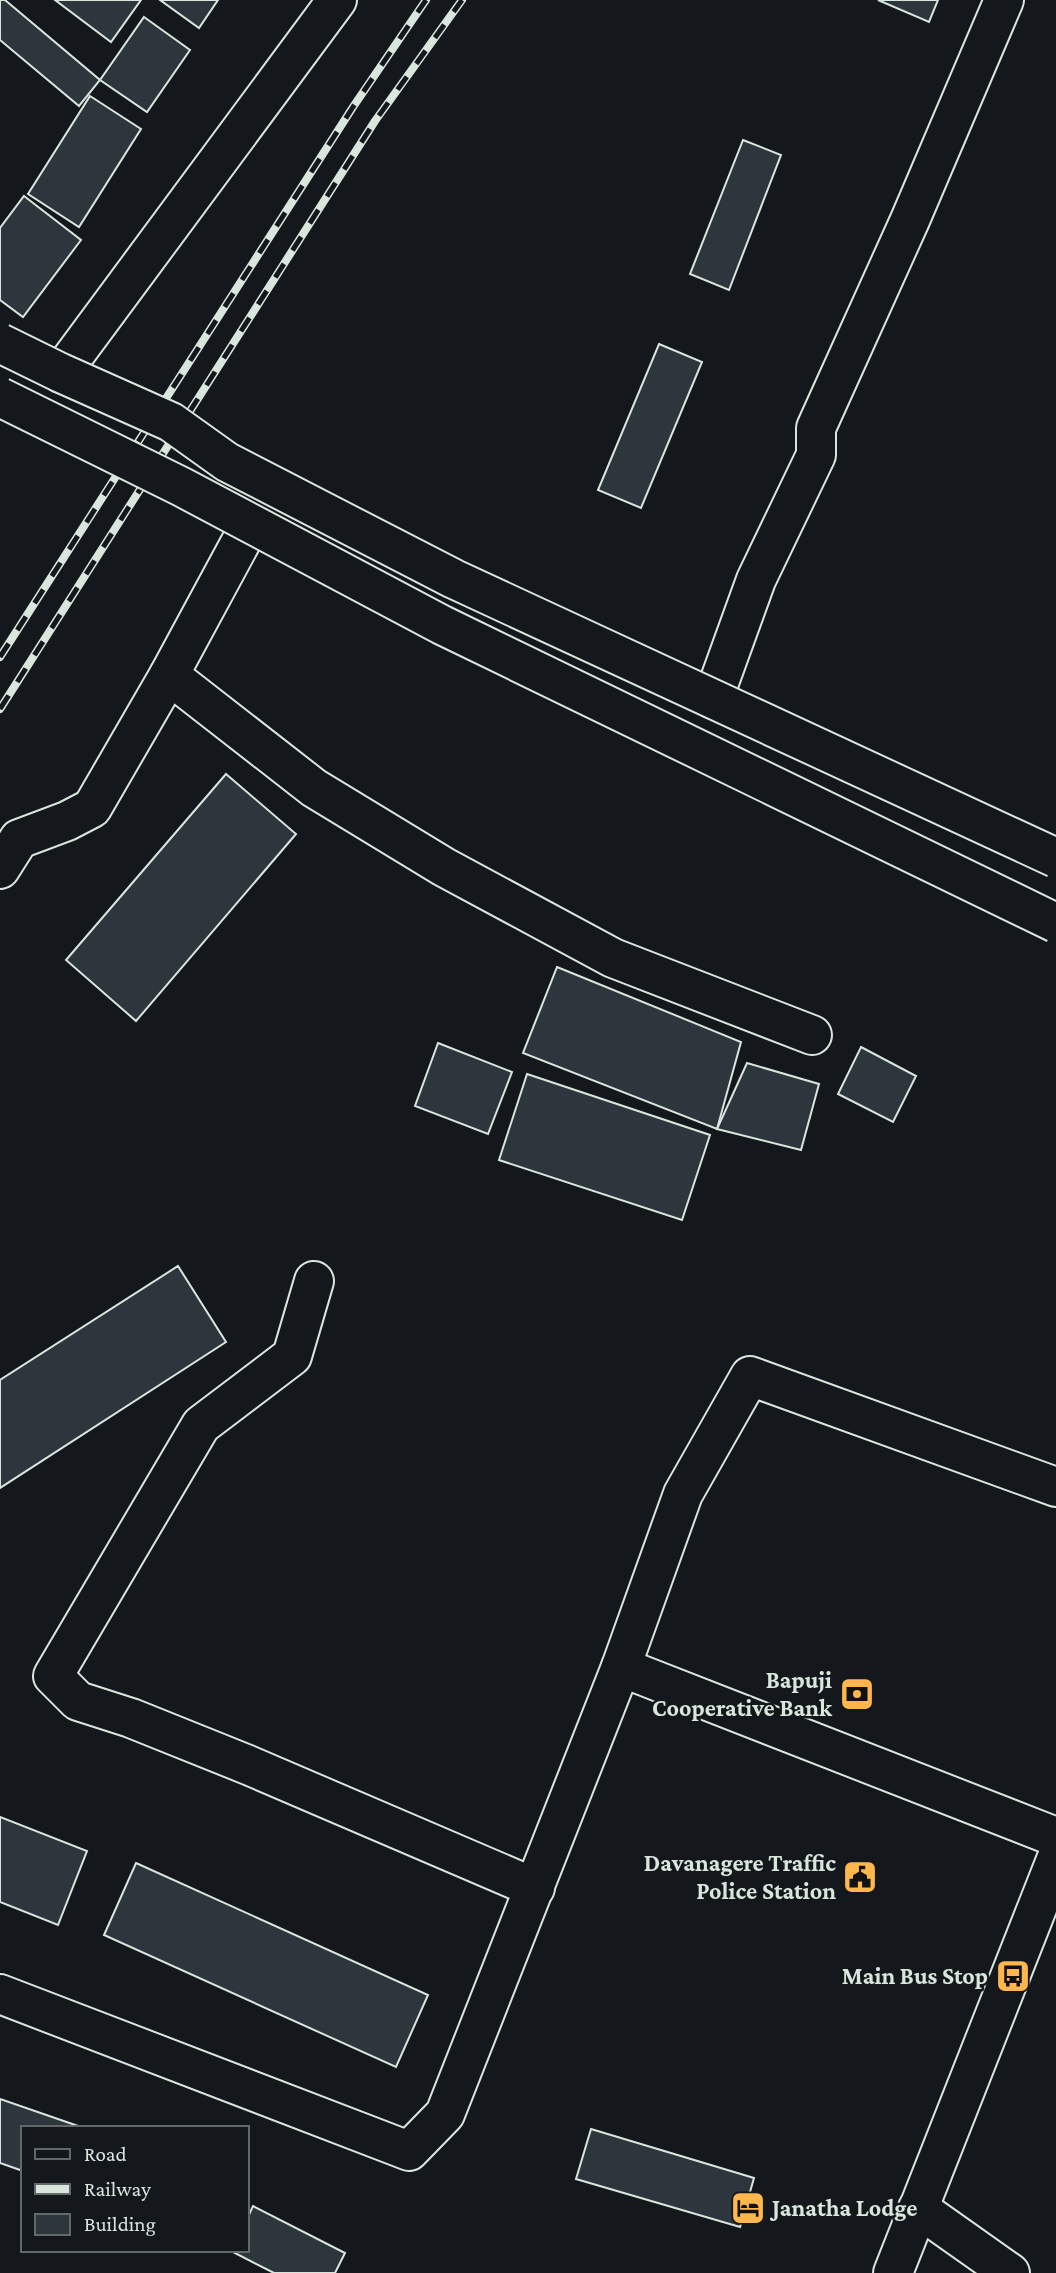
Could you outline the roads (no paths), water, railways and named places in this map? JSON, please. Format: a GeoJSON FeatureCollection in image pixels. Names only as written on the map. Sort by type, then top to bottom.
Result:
{"type":"FeatureCollection","features":[{"type":"Feature","properties":{"kind":"street"},"geometry":{"type":"LineString","coordinates":[[61,373],[337,0]]}},
{"type":"Feature","properties":{"kind":"street"},"geometry":{"type":"LineString","coordinates":[[713,699],[756,580],[816,454],[816,428],[910,220],[1004,0]]}},
{"type":"Feature","properties":{"kind":"street"},"geometry":{"type":"LineString","coordinates":[[0,343],[171,422],[227,462],[454,579],[1056,858]]}},
{"type":"Feature","properties":{"kind":"street"},"geometry":{"type":"LineString","coordinates":[[0,397],[182,488],[442,625],[1056,923]]}},
{"type":"Feature","properties":{"kind":"street"},"geometry":{"type":"LineString","coordinates":[[0,869],[19,839],[67,821],[92,808],[169,675],[250,525]]}},
{"type":"Feature","properties":{"kind":"street"},"geometry":{"type":"LineString","coordinates":[[169,675],[314,788],[444,867],[613,958],[812,1035]]}},
{"type":"Feature","properties":{"kind":"street"},"geometry":{"type":"LineString","coordinates":[[314,1281],[292,1356],[201,1425],[53,1676],[78,1701],[131,1718],[248,1765],[535,1888]]}},
{"type":"Feature","properties":{"kind":"street"},"geometry":{"type":"LineString","coordinates":[[0,1994],[408,2151],[445,2114],[621,1667],[683,1494],[750,1376],[1056,1488]]}},
{"type":"Feature","properties":{"kind":"street"},"geometry":{"type":"LineString","coordinates":[[621,1667],[1056,1837]]}},
{"type":"Feature","properties":{"kind":"street"},"geometry":{"type":"LineString","coordinates":[[897,2271],[918,2208],[1056,1860]]}},
{"type":"Feature","properties":{"kind":"street"},"geometry":{"type":"LineString","coordinates":[[918,2208],[1010,2273]]}},
{"type":"Feature","properties":{"kind":"railway"},"geometry":{"type":"LineString","coordinates":[[0,657],[353,107],[426,0]]}},
{"type":"Feature","properties":{"kind":"railway"},"geometry":{"type":"LineString","coordinates":[[0,709],[375,121],[462,0]]}},
{"type":"Feature","properties":{"kind":"place","name":"Bapuji Cooperative Bank"},"geometry":{"type":"Point","coordinates":[857,1694]}},
{"type":"Feature","properties":{"kind":"place","name":"Davanagere Traffic Police Station"},"geometry":{"type":"Point","coordinates":[860,1877]}},
{"type":"Feature","properties":{"kind":"place","name":"Main Bus Stop"},"geometry":{"type":"Point","coordinates":[1013,1976]}},
{"type":"Feature","properties":{"kind":"place","name":"Janatha Lodge"},"geometry":{"type":"Point","coordinates":[748,2208]}}]}
